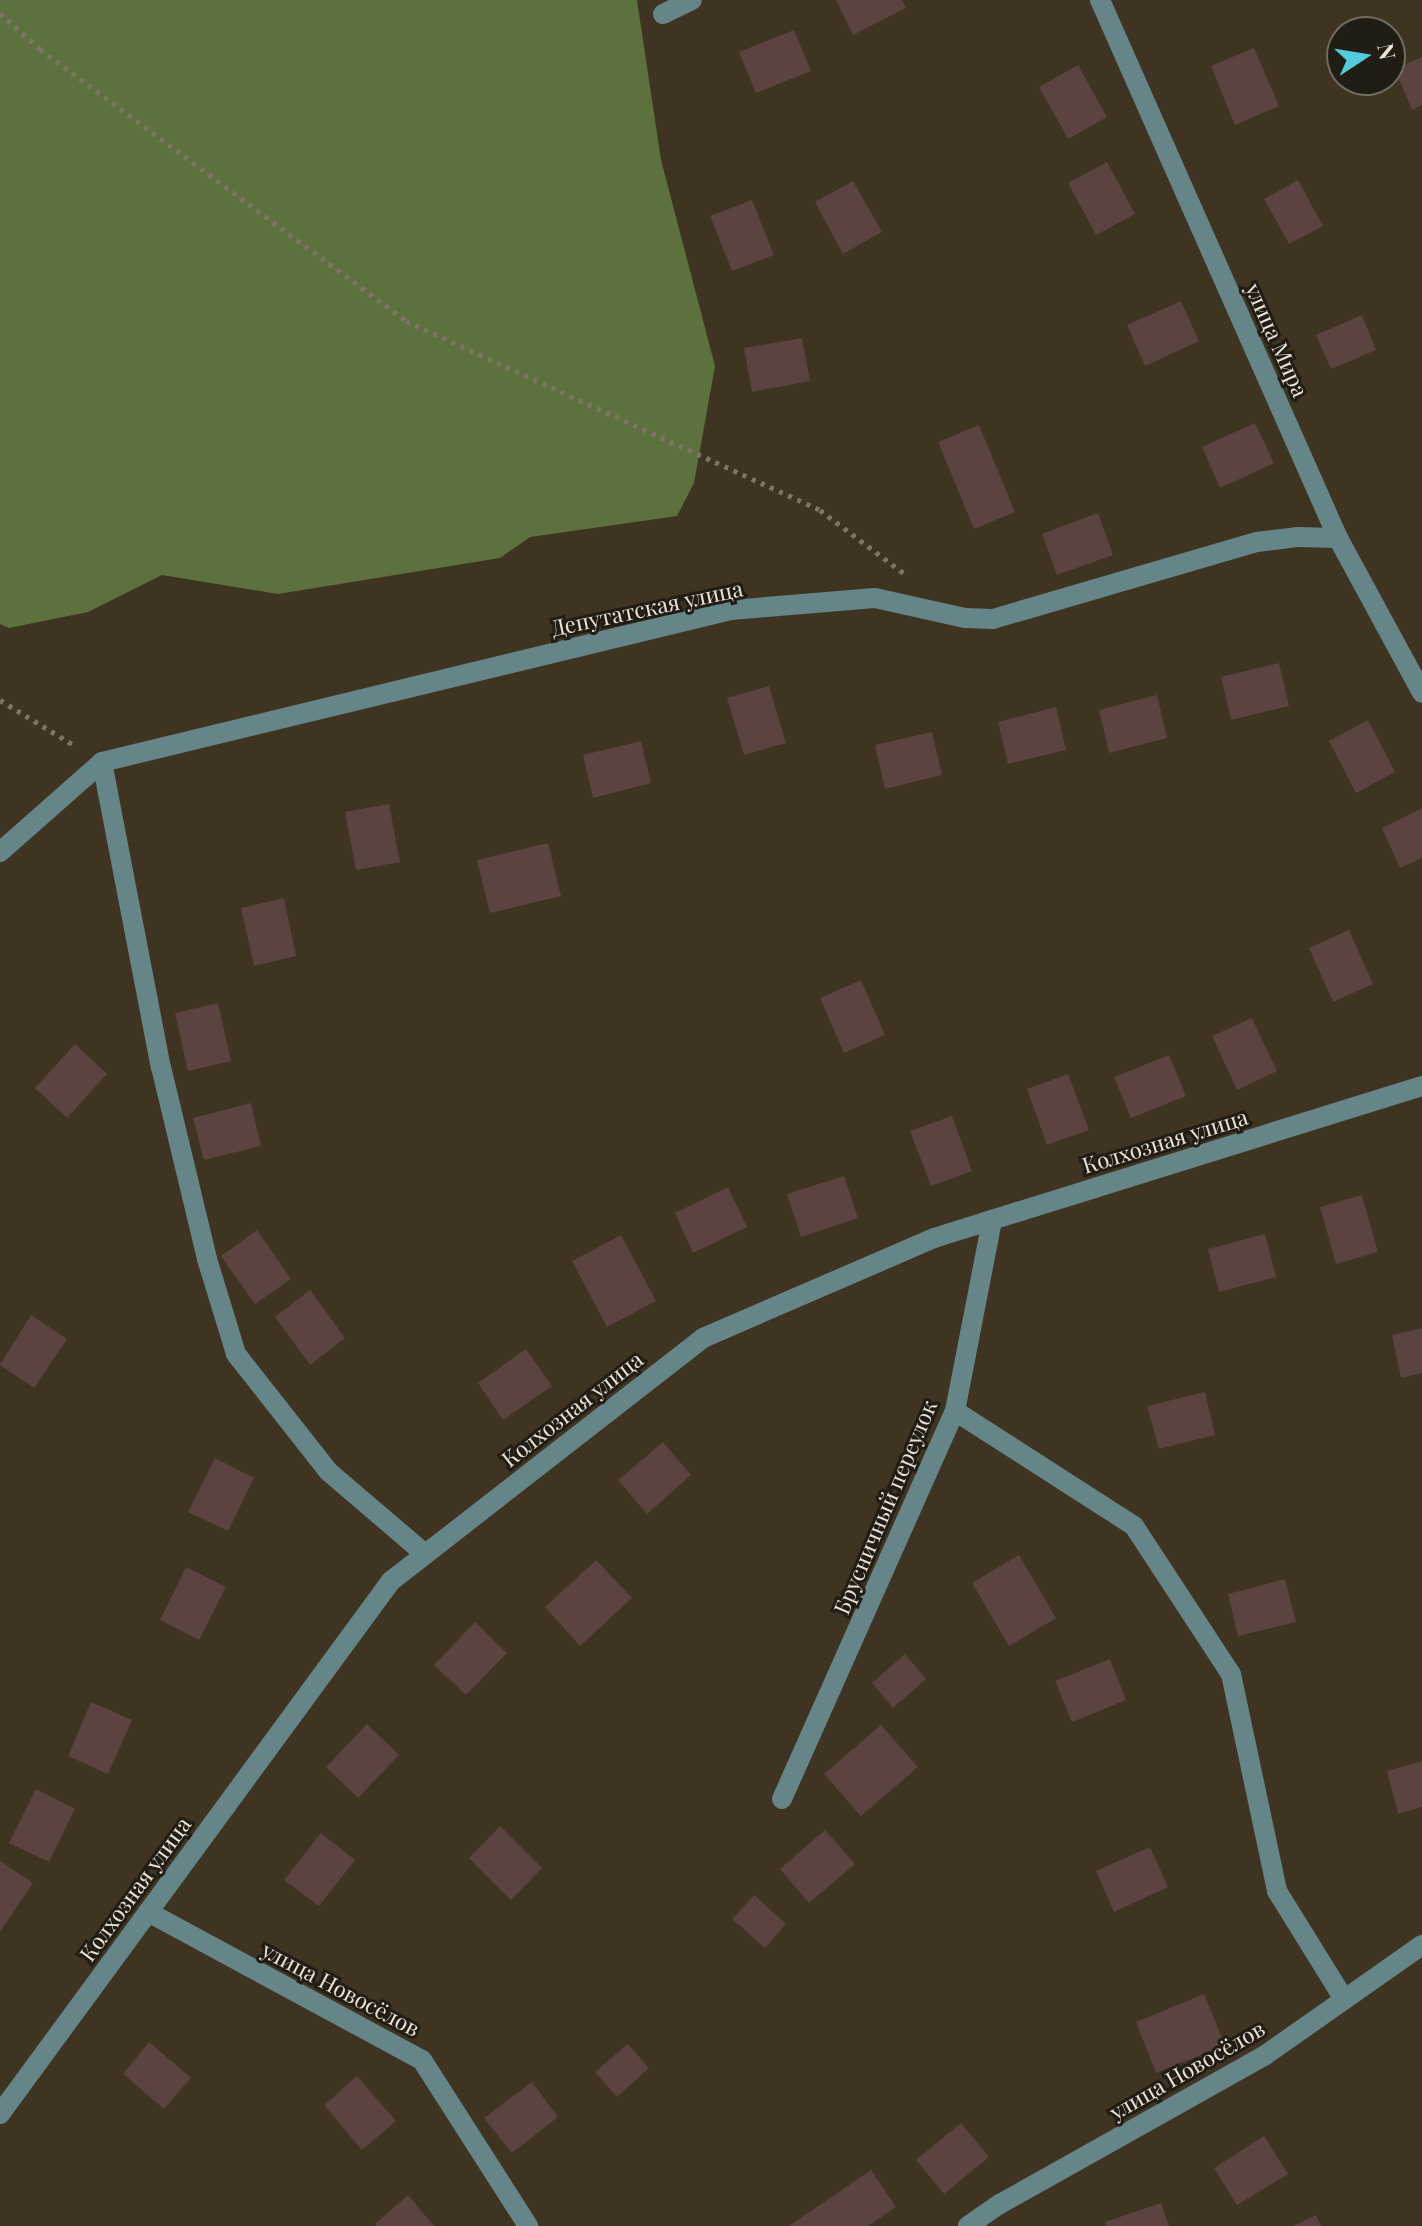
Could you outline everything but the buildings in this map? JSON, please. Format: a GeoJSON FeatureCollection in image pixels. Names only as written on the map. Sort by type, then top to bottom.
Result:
{"type":"FeatureCollection","features":[{"type":"Feature","properties":{"kind":"street"},"geometry":{"type":"LineString","coordinates":[[663,14],[692,0]]}},
{"type":"Feature","properties":{"kind":"street","name":"улица Мира"},"geometry":{"type":"LineString","coordinates":[[1100,0],[1338,538],[1422,693]]}},
{"type":"Feature","properties":{"kind":"street","name":"Депутатская улица"},"geometry":{"type":"LineString","coordinates":[[0,852],[102,762],[731,610],[875,598],[965,618],[993,619],[1257,542],[1297,537],[1338,538]]}},
{"type":"Feature","properties":{"kind":"street"},"geometry":{"type":"LineString","coordinates":[[102,762],[161,1067],[207,1259],[236,1354],[329,1472],[425,1554]]}},
{"type":"Feature","properties":{"kind":"street","name":"Колхозная улица"},"geometry":{"type":"LineString","coordinates":[[0,2114],[391,1581],[703,1338],[934,1238],[1422,1086]]}},
{"type":"Feature","properties":{"kind":"street","name":"Брусничный переулок"},"geometry":{"type":"LineString","coordinates":[[782,1799],[955,1411],[992,1220]]}},
{"type":"Feature","properties":{"kind":"street"},"geometry":{"type":"LineString","coordinates":[[955,1411],[1134,1526],[1231,1674],[1277,1891],[1344,1999]]}},
{"type":"Feature","properties":{"kind":"street","name":"улица Новосёлов"},"geometry":{"type":"LineString","coordinates":[[148,1912],[422,2060],[528,2226]]}},
{"type":"Feature","properties":{"kind":"street","name":"улица Новосёлов"},"geometry":{"type":"LineString","coordinates":[[968,2226],[1000,2204],[1264,2056],[1422,1945]]}},
{"type":"Feature","properties":{"kind":"path"},"geometry":{"type":"LineString","coordinates":[[0,13],[40,49],[406,321],[820,510],[916,582]]}},
{"type":"Feature","properties":{"kind":"path"},"geometry":{"type":"LineString","coordinates":[[0,700],[102,762]]}},
{"type":"Feature","properties":{"kind":"green space"},"geometry":{"type":"Polygon","coordinates":[[[0,0],[637,0],[661,160],[715,366],[694,483],[677,516],[530,537],[500,558],[278,594],[162,575],[88,612],[9,628],[0,624],[0,0]]]}}]}
